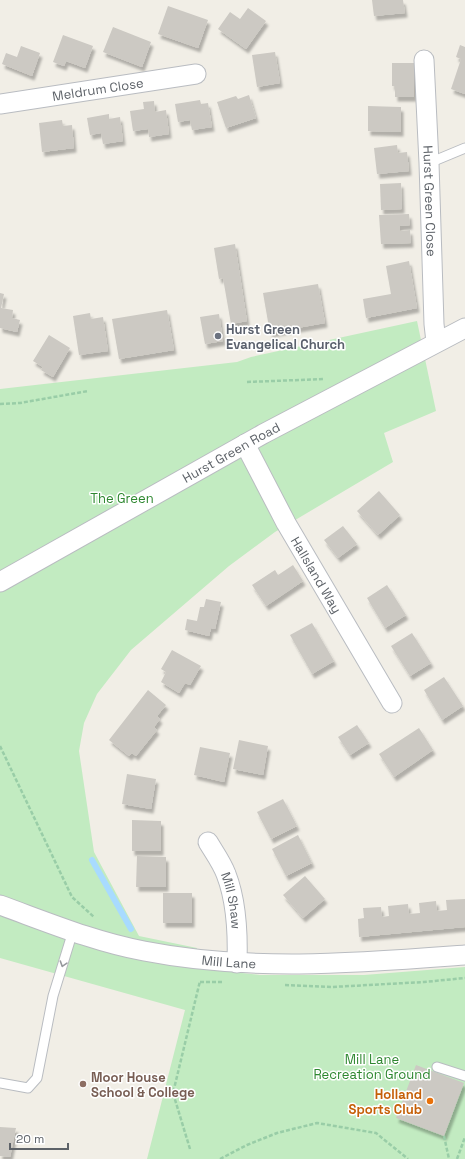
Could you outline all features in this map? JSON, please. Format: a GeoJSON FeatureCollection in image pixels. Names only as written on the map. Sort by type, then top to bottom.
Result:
{"type":"FeatureCollection","features":[{"type":"Feature","properties":{"kind":"street","name":"Hurst Green Close"},"geometry":{"type":"LineString","coordinates":[[424,60],[434,324],[436,342]]}},
{"type":"Feature","properties":{"kind":"street","name":"Meldrum Close"},"geometry":{"type":"LineString","coordinates":[[0,104],[196,74]]}},
{"type":"Feature","properties":{"kind":"street","name":"Hurst Green Road"},"geometry":{"type":"LineString","coordinates":[[0,582],[245,444],[465,328]]}},
{"type":"Feature","properties":{"kind":"street","name":"Hallsland Way"},"geometry":{"type":"LineString","coordinates":[[245,444],[286,523],[392,703]]}},
{"type":"Feature","properties":{"kind":"street","name":"Mill Shaw"},"geometry":{"type":"LineString","coordinates":[[208,842],[226,874],[232,895],[237,922],[237,963]]}},
{"type":"Feature","properties":{"kind":"street","name":"Mill Lane"},"geometry":{"type":"LineString","coordinates":[[0,905],[73,932],[106,942],[144,951],[204,961],[279,965],[359,963],[465,955]]}},
{"type":"Feature","properties":{"kind":"lane"},"geometry":{"type":"LineString","coordinates":[[429,163],[465,148]]}},
{"type":"Feature","properties":{"kind":"lane"},"geometry":{"type":"LineString","coordinates":[[0,1083],[28,1088],[37,1078],[52,996],[73,932]]}},
{"type":"Feature","properties":{"kind":"lane"},"geometry":{"type":"LineString","coordinates":[[437,1067],[465,1076]]}},
{"type":"Feature","properties":{"kind":"path"},"geometry":{"type":"LineString","coordinates":[[247,382],[325,379]]}},
{"type":"Feature","properties":{"kind":"path"},"geometry":{"type":"LineString","coordinates":[[0,404],[20,403],[88,391]]}},
{"type":"Feature","properties":{"kind":"path"},"geometry":{"type":"LineString","coordinates":[[0,746],[72,897],[103,926],[106,942]]}},
{"type":"Feature","properties":{"kind":"path"},"geometry":{"type":"LineString","coordinates":[[190,1149],[173,1093],[200,982]]}},
{"type":"Feature","properties":{"kind":"path"},"geometry":{"type":"LineString","coordinates":[[220,1159],[247,1145],[277,1133],[317,1123],[376,1133],[408,1159]]}},
{"type":"Feature","properties":{"kind":"path"},"geometry":{"type":"LineString","coordinates":[[444,1136],[449,1159]]}},
{"type":"Feature","properties":{"kind":"path"},"geometry":{"type":"LineString","coordinates":[[457,1159],[465,1137]]}},
{"type":"Feature","properties":{"kind":"green space","name":"The Green"},"geometry":{"type":"Polygon","coordinates":[[[417,321],[436,411],[384,433],[393,462],[275,532],[229,566],[131,650],[97,694],[84,723],[79,751],[94,852],[139,936],[197,948],[195,968],[260,975],[364,975],[465,967],[465,1159],[147,1159],[185,1010],[0,958],[0,389],[237,362],[251,357],[417,321]]]}},
{"type":"Feature","properties":{"kind":"building"},"geometry":{"type":"Polygon","coordinates":[[[372,0],[403,0],[405,13],[374,16],[372,0]]]}},
{"type":"Feature","properties":{"kind":"building"},"geometry":{"type":"Polygon","coordinates":[[[168,6],[208,20],[198,48],[158,34],[168,6]]]}},
{"type":"Feature","properties":{"kind":"building"},"geometry":{"type":"Polygon","coordinates":[[[248,8],[266,21],[246,49],[218,29],[230,12],[240,19],[248,8]]]}},
{"type":"Feature","properties":{"kind":"building"},"geometry":{"type":"Polygon","coordinates":[[[113,27],[151,42],[142,67],[103,52],[113,27]]]}},
{"type":"Feature","properties":{"kind":"building"},"geometry":{"type":"Polygon","coordinates":[[[63,35],[93,46],[85,68],[66,61],[64,66],[53,62],[63,35]]]}},
{"type":"Feature","properties":{"kind":"building"},"geometry":{"type":"Polygon","coordinates":[[[460,45],[465,47],[465,94],[451,89],[461,59],[456,57],[460,45]]]}},
{"type":"Feature","properties":{"kind":"building"},"geometry":{"type":"Polygon","coordinates":[[[21,46],[40,53],[32,76],[2,64],[6,53],[17,57],[21,46]]]}},
{"type":"Feature","properties":{"kind":"building"},"geometry":{"type":"Polygon","coordinates":[[[275,52],[280,83],[257,87],[252,55],[275,52]]]}},
{"type":"Feature","properties":{"kind":"building"},"geometry":{"type":"Polygon","coordinates":[[[392,63],[414,63],[414,97],[395,97],[395,86],[392,86],[392,63]]]}},
{"type":"Feature","properties":{"kind":"building"},"geometry":{"type":"Polygon","coordinates":[[[249,95],[256,118],[226,128],[217,102],[236,96],[238,99],[249,95]]]}},
{"type":"Feature","properties":{"kind":"building"},"geometry":{"type":"Polygon","coordinates":[[[200,100],[201,104],[208,103],[212,127],[192,130],[190,120],[178,122],[175,104],[200,100]]]}},
{"type":"Feature","properties":{"kind":"building"},"geometry":{"type":"Polygon","coordinates":[[[154,101],[155,112],[166,110],[169,134],[149,137],[148,129],[133,131],[130,111],[144,109],[143,102],[154,101]]]}},
{"type":"Feature","properties":{"kind":"building"},"geometry":{"type":"Polygon","coordinates":[[[368,106],[401,107],[401,132],[368,131],[368,106]]]}},
{"type":"Feature","properties":{"kind":"building"},"geometry":{"type":"Polygon","coordinates":[[[109,114],[109,119],[120,117],[123,141],[103,144],[101,133],[90,135],[87,118],[109,114]]]}},
{"type":"Feature","properties":{"kind":"building"},"geometry":{"type":"Polygon","coordinates":[[[62,120],[63,126],[72,125],[74,148],[42,152],[39,123],[62,120]]]}},
{"type":"Feature","properties":{"kind":"building"},"geometry":{"type":"Polygon","coordinates":[[[397,145],[398,153],[407,152],[409,171],[377,174],[374,148],[397,145]]]}},
{"type":"Feature","properties":{"kind":"building"},"geometry":{"type":"Polygon","coordinates":[[[401,183],[402,209],[381,210],[380,184],[401,183]]]}},
{"type":"Feature","properties":{"kind":"building"},"geometry":{"type":"Polygon","coordinates":[[[409,214],[410,225],[400,226],[400,231],[410,230],[411,243],[381,244],[379,215],[409,214]]]}},
{"type":"Feature","properties":{"kind":"building"},"geometry":{"type":"Polygon","coordinates":[[[235,244],[247,321],[231,324],[223,278],[219,279],[214,248],[235,244]]]}},
{"type":"Feature","properties":{"kind":"building"},"geometry":{"type":"Polygon","coordinates":[[[409,261],[417,308],[366,318],[363,299],[391,294],[386,266],[409,261]]]}},
{"type":"Feature","properties":{"kind":"building"},"geometry":{"type":"Polygon","coordinates":[[[318,284],[325,323],[270,333],[263,293],[318,284]]]}},
{"type":"Feature","properties":{"kind":"building"},"geometry":{"type":"Polygon","coordinates":[[[0,293],[4,294],[1,308],[13,310],[12,318],[20,320],[17,332],[0,328],[0,293]]]}},
{"type":"Feature","properties":{"kind":"building"},"geometry":{"type":"Polygon","coordinates":[[[167,310],[174,350],[119,359],[112,319],[167,310]]]}},
{"type":"Feature","properties":{"kind":"building"},"geometry":{"type":"Polygon","coordinates":[[[90,313],[91,319],[103,317],[108,351],[79,355],[73,316],[90,313]]]}},
{"type":"Feature","properties":{"kind":"building"},"geometry":{"type":"Polygon","coordinates":[[[219,314],[223,341],[205,344],[200,317],[219,314]]]}},
{"type":"Feature","properties":{"kind":"building"},"geometry":{"type":"Polygon","coordinates":[[[49,335],[70,348],[53,377],[41,370],[43,367],[33,361],[49,335]]]}},
{"type":"Feature","properties":{"kind":"building"},"geometry":{"type":"Polygon","coordinates":[[[379,491],[400,515],[378,535],[357,511],[379,491]]]}},
{"type":"Feature","properties":{"kind":"building"},"geometry":{"type":"Polygon","coordinates":[[[343,526],[357,544],[338,558],[324,540],[343,526]]]}},
{"type":"Feature","properties":{"kind":"building"},"geometry":{"type":"Polygon","coordinates":[[[293,565],[303,581],[266,606],[252,585],[275,570],[278,575],[293,565]]]}},
{"type":"Feature","properties":{"kind":"building"},"geometry":{"type":"Polygon","coordinates":[[[387,585],[406,615],[385,628],[367,598],[387,585]]]}},
{"type":"Feature","properties":{"kind":"building"},"geometry":{"type":"Polygon","coordinates":[[[206,599],[221,602],[215,629],[211,628],[209,636],[185,630],[187,619],[197,621],[200,607],[204,607],[206,599]]]}},
{"type":"Feature","properties":{"kind":"building"},"geometry":{"type":"Polygon","coordinates":[[[312,623],[334,661],[312,674],[290,635],[312,623]]]}},
{"type":"Feature","properties":{"kind":"building"},"geometry":{"type":"Polygon","coordinates":[[[412,633],[431,663],[410,676],[391,646],[412,633]]]}},
{"type":"Feature","properties":{"kind":"building"},"geometry":{"type":"Polygon","coordinates":[[[172,650],[201,666],[190,685],[185,683],[179,693],[161,682],[166,672],[161,669],[172,650]]]}},
{"type":"Feature","properties":{"kind":"building"},"geometry":{"type":"Polygon","coordinates":[[[444,677],[463,706],[442,720],[424,690],[444,677]]]}},
{"type":"Feature","properties":{"kind":"building"},"geometry":{"type":"Polygon","coordinates":[[[148,690],[166,705],[157,716],[160,719],[154,727],[157,730],[136,756],[132,753],[129,756],[109,740],[148,690]]]}},
{"type":"Feature","properties":{"kind":"building"},"geometry":{"type":"Polygon","coordinates":[[[357,725],[369,743],[350,755],[338,737],[357,725]]]}},
{"type":"Feature","properties":{"kind":"building"},"geometry":{"type":"Polygon","coordinates":[[[419,728],[433,750],[394,777],[379,754],[419,728]]]}},
{"type":"Feature","properties":{"kind":"building"},"geometry":{"type":"Polygon","coordinates":[[[239,740],[268,746],[263,775],[233,769],[239,740]]]}},
{"type":"Feature","properties":{"kind":"building"},"geometry":{"type":"Polygon","coordinates":[[[200,747],[230,753],[224,782],[194,775],[200,747]]]}},
{"type":"Feature","properties":{"kind":"building"},"geometry":{"type":"Polygon","coordinates":[[[127,774],[156,779],[151,809],[122,804],[127,774]]]}},
{"type":"Feature","properties":{"kind":"building"},"geometry":{"type":"Polygon","coordinates":[[[283,799],[297,826],[271,839],[257,812],[283,799]]]}},
{"type":"Feature","properties":{"kind":"building"},"geometry":{"type":"Polygon","coordinates":[[[132,820],[161,821],[161,851],[132,851],[132,820]]]}},
{"type":"Feature","properties":{"kind":"building"},"geometry":{"type":"Polygon","coordinates":[[[298,835],[312,863],[286,876],[272,849],[298,835]]]}},
{"type":"Feature","properties":{"kind":"building"},"geometry":{"type":"Polygon","coordinates":[[[137,856],[166,857],[166,887],[136,887],[137,856]]]}},
{"type":"Feature","properties":{"kind":"building"},"geometry":{"type":"Polygon","coordinates":[[[305,876],[325,899],[303,918],[283,895],[305,876]]]}},
{"type":"Feature","properties":{"kind":"building"},"geometry":{"type":"Polygon","coordinates":[[[163,893],[192,893],[192,923],[163,923],[163,893]]]}},
{"type":"Feature","properties":{"kind":"building"},"geometry":{"type":"Polygon","coordinates":[[[465,899],[465,927],[359,937],[358,919],[364,918],[363,908],[381,907],[382,917],[389,916],[388,906],[408,904],[409,914],[420,913],[419,903],[436,901],[437,911],[447,910],[446,900],[465,899]]]}},
{"type":"Feature","properties":{"kind":"building","name":"Holland Sports Club"},"geometry":{"type":"Polygon","coordinates":[[[416,1065],[464,1083],[444,1136],[396,1118],[416,1065]]]}},
{"type":"Feature","properties":{"kind":"building"},"geometry":{"type":"Polygon","coordinates":[[[0,1127],[16,1128],[10,1157],[0,1156],[0,1127]]]}},
{"type":"Feature","properties":{"kind":"waterway"},"geometry":{"type":"LineString","coordinates":[[92,860],[131,929]]}},
{"type":"Feature","properties":{"kind":"place","name":"Hurst Green Evangelical Church"},"geometry":{"type":"Point","coordinates":[218,336]}},
{"type":"Feature","properties":{"kind":"place","name":"Moor House School & College"},"geometry":{"type":"Point","coordinates":[83,1084]}},
{"type":"Feature","properties":{"kind":"place","name":"Holland Sports Club"},"geometry":{"type":"Point","coordinates":[430,1101]}},
{"type":"Feature","properties":{"kind":"park label","name":"Mill Lane Recreation Ground"},"geometry":{"type":"Point","coordinates":[372,1066]}}]}
